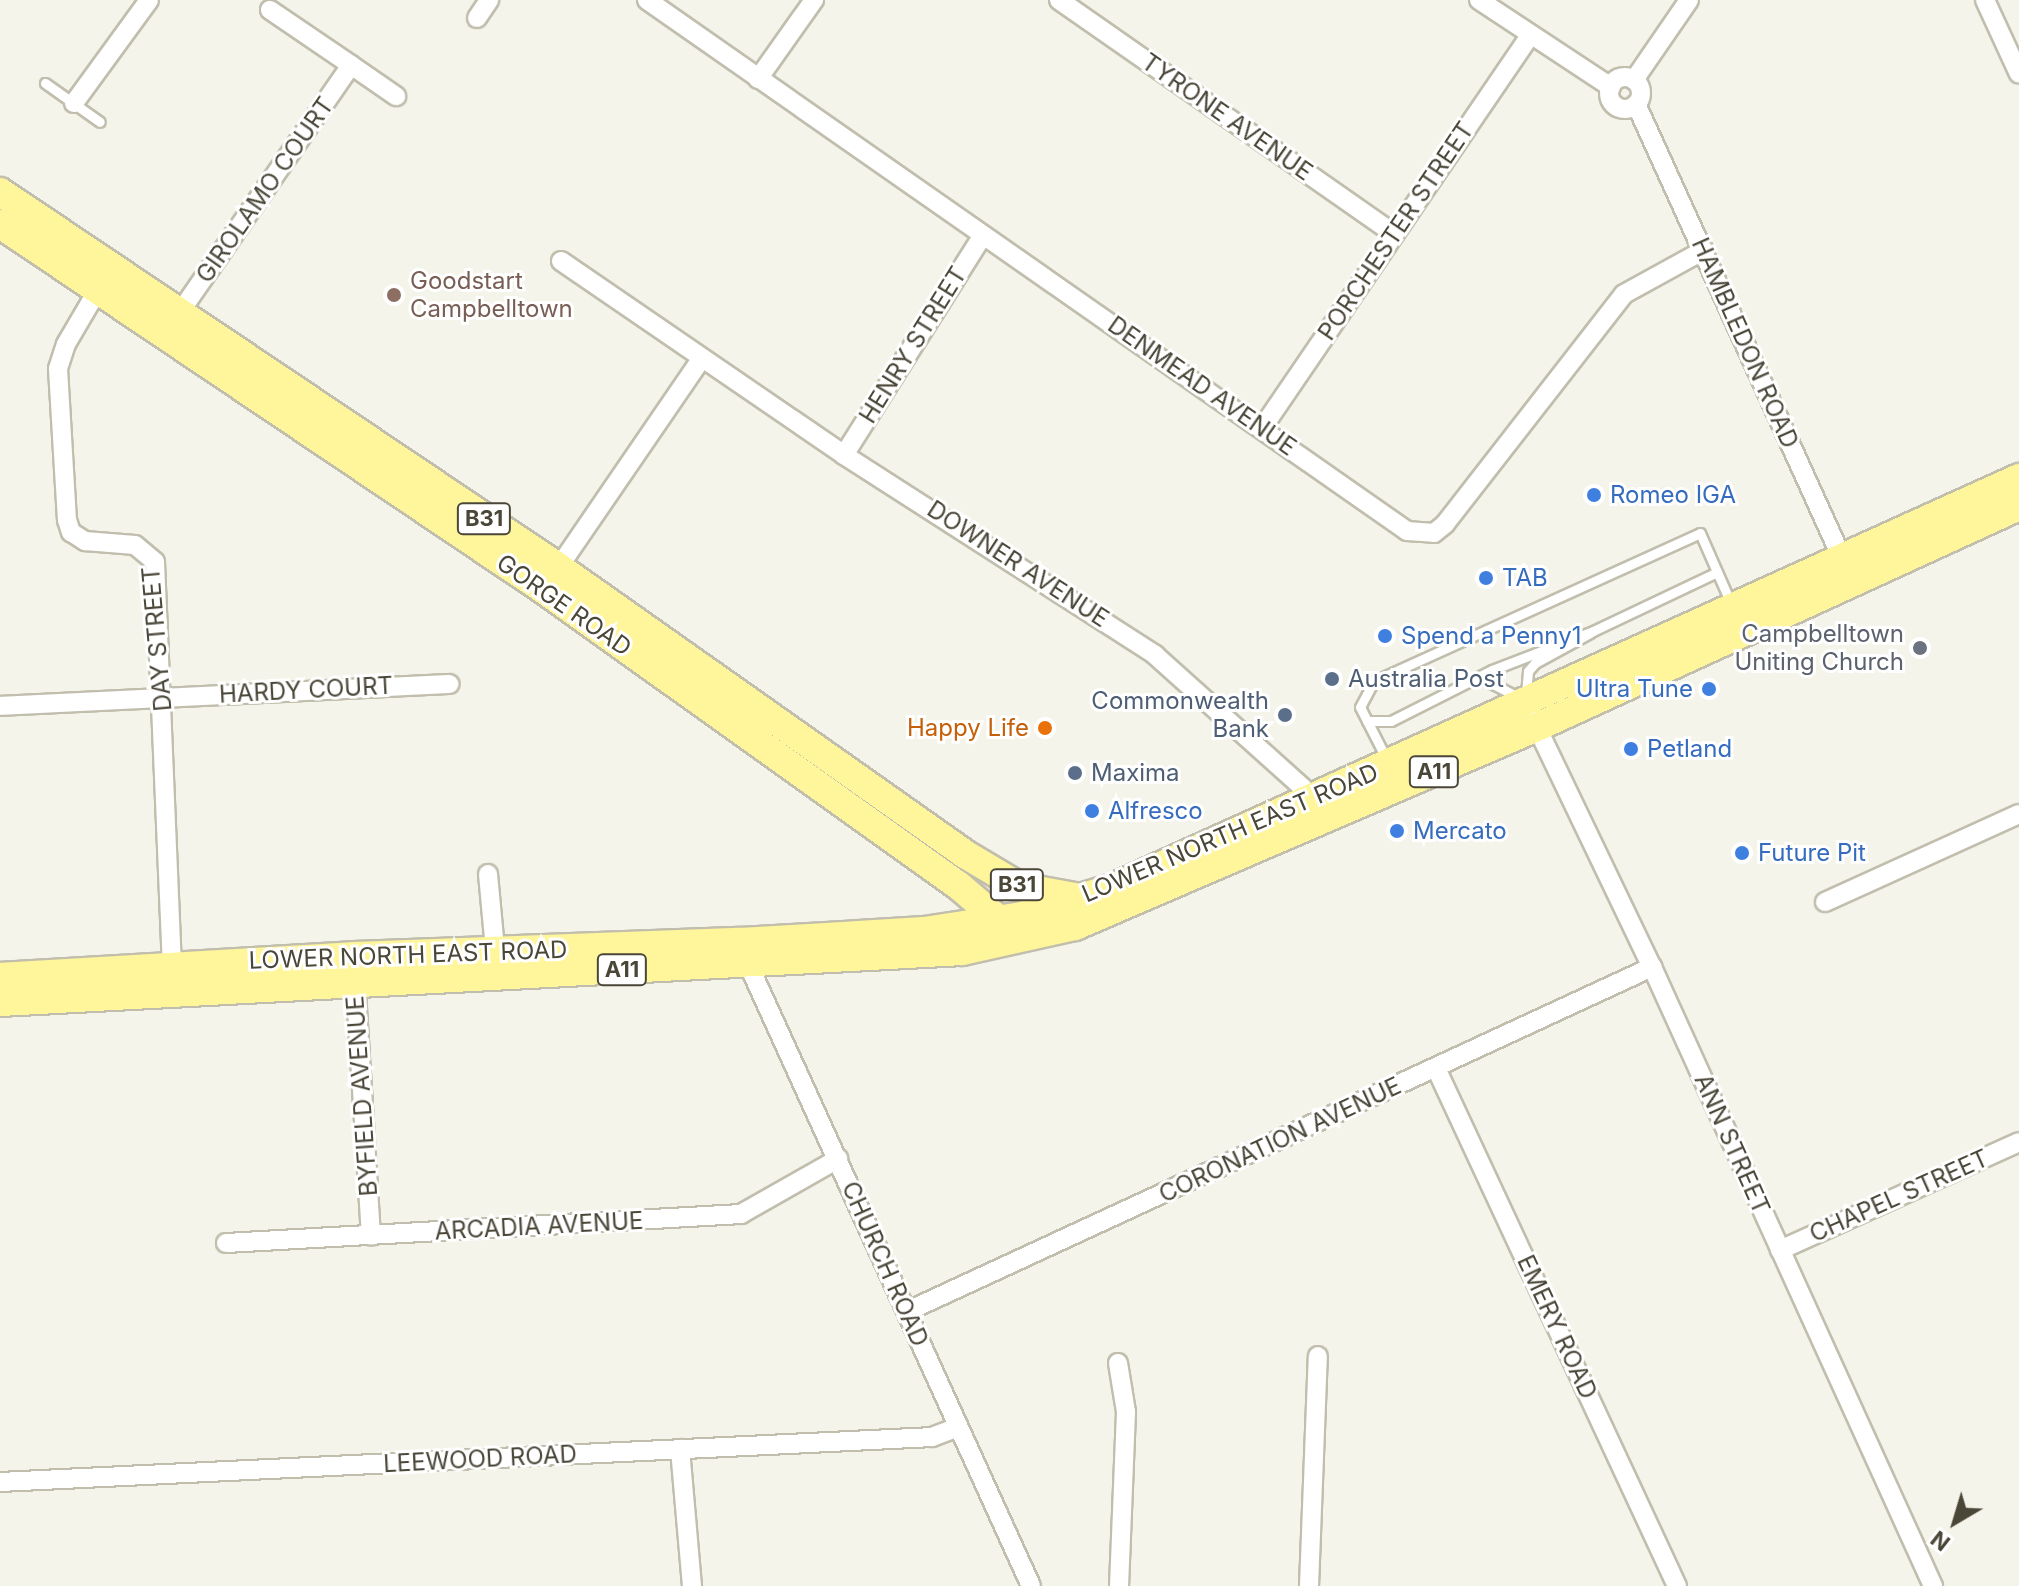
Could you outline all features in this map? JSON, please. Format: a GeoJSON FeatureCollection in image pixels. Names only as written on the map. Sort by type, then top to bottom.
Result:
{"type":"FeatureCollection","features":[{"type":"Feature","properties":{"kind":"main road","name":"GORGE ROAD"},"geometry":{"type":"LineString","coordinates":[[0,192],[104,280],[963,853],[1020,887],[1079,898]]}},
{"type":"Feature","properties":{"kind":"main road","name":"GORGE ROAD"},"geometry":{"type":"LineString","coordinates":[[0,224],[104,280],[178,315],[550,578],[959,886],[1003,931]]}},
{"type":"Feature","properties":{"kind":"main road","name":"LOWER NORTH EAST ROAD"},"geometry":{"type":"LineString","coordinates":[[1003,931],[1111,912],[1848,571],[2019,478]]}},
{"type":"Feature","properties":{"kind":"main road","name":"LOWER NORTH EAST ROAD"},"geometry":{"type":"LineString","coordinates":[[0,977],[173,978],[354,970],[495,950],[962,951],[1079,898],[1110,889],[1389,764],[1532,715],[1733,609],[1848,571],[2019,506]]}},
{"type":"Feature","properties":{"kind":"main road","name":"GORGE ROAD"},"geometry":{"type":"LineString","coordinates":[[963,853],[994,900],[1003,931]]}},
{"type":"Feature","properties":{"kind":"main road","name":"LOWER NORTH EAST ROAD"},"geometry":{"type":"LineString","coordinates":[[354,970],[497,979],[743,952]]}},
{"type":"Feature","properties":{"kind":"main road","name":"LOWER NORTH EAST ROAD"},"geometry":{"type":"LineString","coordinates":[[0,1002],[173,978]]}},
{"type":"Feature","properties":{"kind":"street"},"geometry":{"type":"LineString","coordinates":[[74,103],[149,0]]}},
{"type":"Feature","properties":{"kind":"street"},"geometry":{"type":"LineString","coordinates":[[477,18],[489,0]]}},
{"type":"Feature","properties":{"kind":"street","name":"DENMEAD AVENUE"},"geometry":{"type":"LineString","coordinates":[[647,0],[1263,427],[1407,531],[1434,533],[1624,294],[1704,250]]}},
{"type":"Feature","properties":{"kind":"street"},"geometry":{"type":"LineString","coordinates":[[758,79],[814,0]]}},
{"type":"Feature","properties":{"kind":"street","name":"TYRONE AVENUE"},"geometry":{"type":"LineString","coordinates":[[1059,0],[1395,234]]}},
{"type":"Feature","properties":{"kind":"street"},"geometry":{"type":"LineString","coordinates":[[1479,0],[1611,87]]}},
{"type":"Feature","properties":{"kind":"street"},"geometry":{"type":"LineString","coordinates":[[1634,80],[1689,0]]}},
{"type":"Feature","properties":{"kind":"street"},"geometry":{"type":"LineString","coordinates":[[1985,0],[2019,74]]}},
{"type":"Feature","properties":{"kind":"street"},"geometry":{"type":"LineString","coordinates":[[270,10],[396,96]]}},
{"type":"Feature","properties":{"kind":"street","name":"PORCHESTER STREET"},"geometry":{"type":"LineString","coordinates":[[1263,427],[1530,35]]}},
{"type":"Feature","properties":{"kind":"street","name":"GIROLAMO COURT"},"geometry":{"type":"LineString","coordinates":[[178,315],[351,65]]}},
{"type":"Feature","properties":{"kind":"street"},"geometry":{"type":"LineString","coordinates":[[1620,78],[1634,80],[1641,94],[1636,104],[1619,107],[1610,97],[1611,87],[1620,78]]}},
{"type":"Feature","properties":{"kind":"street","name":"HAMBLEDON ROAD"},"geometry":{"type":"LineString","coordinates":[[1636,104],[1848,571]]}},
{"type":"Feature","properties":{"kind":"street","name":"HENRY STREET"},"geometry":{"type":"LineString","coordinates":[[844,455],[983,235]]}},
{"type":"Feature","properties":{"kind":"street","name":"DOWNER AVENUE"},"geometry":{"type":"LineString","coordinates":[[561,261],[844,455],[1155,655],[1313,797]]}},
{"type":"Feature","properties":{"kind":"street","name":"DAY STREET"},"geometry":{"type":"LineString","coordinates":[[104,280],[66,344],[58,369],[67,520],[71,532],[85,541],[135,545],[155,562],[173,978]]}},
{"type":"Feature","properties":{"kind":"street"},"geometry":{"type":"LineString","coordinates":[[550,578],[702,358]]}},
{"type":"Feature","properties":{"kind":"street","name":"HARDY COURT"},"geometry":{"type":"LineString","coordinates":[[0,706],[449,684]]}},
{"type":"Feature","properties":{"kind":"street","name":"ANN STREET"},"geometry":{"type":"LineString","coordinates":[[1532,715],[1652,967],[1933,1586]]}},
{"type":"Feature","properties":{"kind":"street"},"geometry":{"type":"LineString","coordinates":[[1825,902],[2019,814]]}},
{"type":"Feature","properties":{"kind":"street"},"geometry":{"type":"LineString","coordinates":[[488,874],[497,979]]}},
{"type":"Feature","properties":{"kind":"street","name":"CHURCH ROAD"},"geometry":{"type":"LineString","coordinates":[[743,952],[1031,1586]]}},
{"type":"Feature","properties":{"kind":"street","name":"CORONATION AVENUE"},"geometry":{"type":"LineString","coordinates":[[908,1311],[1652,967]]}},
{"type":"Feature","properties":{"kind":"street","name":"BYFIELD AVENUE"},"geometry":{"type":"LineString","coordinates":[[354,970],[371,1236]]}},
{"type":"Feature","properties":{"kind":"street","name":"EMERY ROAD"},"geometry":{"type":"LineString","coordinates":[[1436,1068],[1677,1586]]}},
{"type":"Feature","properties":{"kind":"street","name":"CHAPEL STREET"},"geometry":{"type":"LineString","coordinates":[[1780,1250],[2019,1142]]}},
{"type":"Feature","properties":{"kind":"street","name":"ARCADIA AVENUE"},"geometry":{"type":"LineString","coordinates":[[226,1243],[741,1214],[838,1159]]}},
{"type":"Feature","properties":{"kind":"street"},"geometry":{"type":"LineString","coordinates":[[1309,1586],[1318,1356]]}},
{"type":"Feature","properties":{"kind":"street"},"geometry":{"type":"LineString","coordinates":[[1118,1363],[1126,1412],[1119,1586]]}},
{"type":"Feature","properties":{"kind":"street","name":"LEEWOOD ROAD"},"geometry":{"type":"LineString","coordinates":[[0,1482],[932,1437],[958,1427]]}},
{"type":"Feature","properties":{"kind":"street"},"geometry":{"type":"LineString","coordinates":[[680,1449],[692,1586]]}},
{"type":"Feature","properties":{"kind":"lane"},"geometry":{"type":"LineString","coordinates":[[45,83],[100,122]]}},
{"type":"Feature","properties":{"kind":"lane"},"geometry":{"type":"LineString","coordinates":[[1389,764],[1360,707],[1374,681],[1700,533],[1733,609]]}},
{"type":"Feature","properties":{"kind":"lane"},"geometry":{"type":"LineString","coordinates":[[1532,715],[1526,680],[1535,663],[1593,631],[1717,572]]}},
{"type":"Feature","properties":{"kind":"lane"},"geometry":{"type":"LineString","coordinates":[[1367,721],[1391,721],[1575,634],[1593,631]]}},
{"type":"Feature","properties":{"kind":"lane"},"geometry":{"type":"LineString","coordinates":[[1481,678],[1505,687],[1532,715]]}},
{"type":"Feature","properties":{"kind":"place","name":"Goodstart Campbelltown"},"geometry":{"type":"Point","coordinates":[394,295]}},
{"type":"Feature","properties":{"kind":"place","name":"Romeo IGA"},"geometry":{"type":"Point","coordinates":[1594,495]}},
{"type":"Feature","properties":{"kind":"place","name":"TAB"},"geometry":{"type":"Point","coordinates":[1486,578]}},
{"type":"Feature","properties":{"kind":"place","name":"Spend a Penny1"},"geometry":{"type":"Point","coordinates":[1385,636]}},
{"type":"Feature","properties":{"kind":"place","name":"Campbelltown Uniting Church"},"geometry":{"type":"Point","coordinates":[1920,648]}},
{"type":"Feature","properties":{"kind":"place","name":"Australia Post"},"geometry":{"type":"Point","coordinates":[1332,679]}},
{"type":"Feature","properties":{"kind":"place","name":"Ultra Tune"},"geometry":{"type":"Point","coordinates":[1709,689]}},
{"type":"Feature","properties":{"kind":"place","name":"Commonwealth Bank"},"geometry":{"type":"Point","coordinates":[1285,715]}},
{"type":"Feature","properties":{"kind":"place","name":"Happy Life"},"geometry":{"type":"Point","coordinates":[1045,728]}},
{"type":"Feature","properties":{"kind":"place","name":"Petland"},"geometry":{"type":"Point","coordinates":[1631,749]}},
{"type":"Feature","properties":{"kind":"place","name":"Maxima"},"geometry":{"type":"Point","coordinates":[1075,773]}},
{"type":"Feature","properties":{"kind":"place","name":"Alfresco"},"geometry":{"type":"Point","coordinates":[1092,811]}},
{"type":"Feature","properties":{"kind":"place","name":"Mercato"},"geometry":{"type":"Point","coordinates":[1397,831]}},
{"type":"Feature","properties":{"kind":"place","name":"Future Pit"},"geometry":{"type":"Point","coordinates":[1742,853]}}]}
